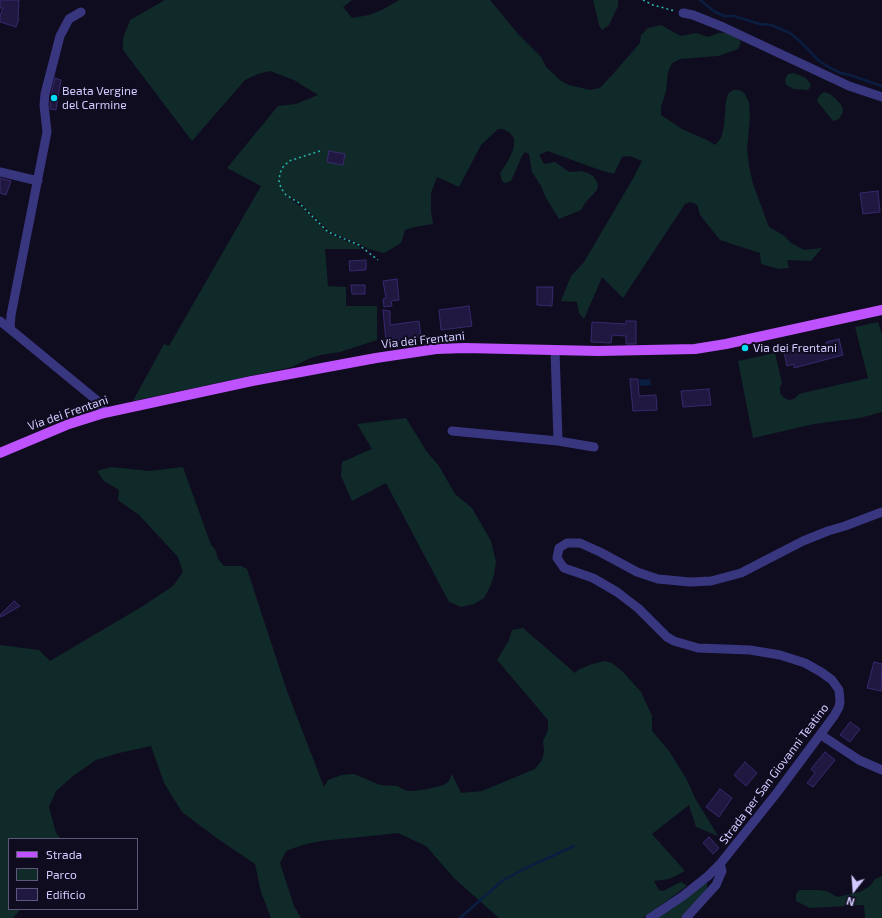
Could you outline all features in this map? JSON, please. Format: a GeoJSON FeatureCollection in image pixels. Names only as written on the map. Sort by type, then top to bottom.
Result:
{"type":"FeatureCollection","features":[{"type":"Feature","properties":{"kind":"main road","name":"Via dei Frentani"},"geometry":{"type":"LineString","coordinates":[[0,453],[69,424],[104,413],[280,375],[415,352],[465,348],[598,351],[695,349],[726,344],[882,310]]}},
{"type":"Feature","properties":{"kind":"street"},"geometry":{"type":"LineString","coordinates":[[10,330],[11,315],[47,132],[44,105],[45,94],[60,36],[69,19],[81,12]]}},
{"type":"Feature","properties":{"kind":"street"},"geometry":{"type":"LineString","coordinates":[[683,13],[693,15],[723,27],[850,86],[882,97]]}},
{"type":"Feature","properties":{"kind":"street"},"geometry":{"type":"LineString","coordinates":[[0,172],[38,181]]}},
{"type":"Feature","properties":{"kind":"street"},"geometry":{"type":"LineString","coordinates":[[0,321],[100,403],[104,413]]}},
{"type":"Feature","properties":{"kind":"street"},"geometry":{"type":"LineString","coordinates":[[555,350],[558,441]]}},
{"type":"Feature","properties":{"kind":"street"},"geometry":{"type":"LineString","coordinates":[[452,431],[558,441],[594,447]]}},
{"type":"Feature","properties":{"kind":"street","name":"Strada per San Giovanni Teatino"},"geometry":{"type":"LineString","coordinates":[[650,918],[683,896],[708,876],[720,864],[776,794],[834,716],[840,702],[839,690],[827,676],[805,664],[773,654],[750,650],[698,648],[674,641],[667,637],[638,608],[617,592],[593,578],[564,568],[558,561],[557,555],[559,548],[567,543],[580,543],[649,577],[675,581],[712,581],[741,573],[809,539],[882,512]]}},
{"type":"Feature","properties":{"kind":"street"},"geometry":{"type":"LineString","coordinates":[[820,735],[862,762],[882,770]]}},
{"type":"Feature","properties":{"kind":"street"},"geometry":{"type":"LineString","coordinates":[[686,918],[716,885],[722,871],[720,864]]}},
{"type":"Feature","properties":{"kind":"path"},"geometry":{"type":"LineString","coordinates":[[643,0],[668,10],[683,13]]}},
{"type":"Feature","properties":{"kind":"path"},"geometry":{"type":"LineString","coordinates":[[320,151],[289,161],[280,173],[279,181],[281,188],[286,195],[299,203],[328,232],[359,245],[378,260]]}},
{"type":"Feature","properties":{"kind":"green space"},"geometry":{"type":"Polygon","coordinates":[[[165,0],[352,0],[343,7],[352,18],[369,15],[382,10],[399,0],[490,0],[518,34],[541,57],[546,67],[561,81],[569,85],[590,90],[600,88],[640,43],[641,35],[648,28],[661,25],[681,36],[696,33],[708,37],[719,33],[728,33],[735,36],[741,42],[738,49],[718,56],[680,59],[672,63],[668,72],[666,91],[661,107],[661,115],[682,129],[715,145],[721,138],[728,94],[733,90],[740,90],[745,94],[749,103],[750,115],[747,150],[749,166],[753,184],[769,227],[783,235],[791,243],[804,250],[822,248],[811,261],[787,260],[789,268],[779,269],[761,264],[760,253],[720,240],[700,215],[696,204],[690,202],[685,204],[623,298],[602,277],[584,319],[579,313],[577,302],[561,301],[571,276],[584,262],[642,161],[630,156],[622,157],[614,174],[547,151],[539,155],[544,164],[555,162],[569,172],[581,171],[588,173],[594,177],[598,184],[597,190],[585,203],[581,210],[559,219],[532,172],[529,154],[525,152],[522,156],[511,181],[505,183],[502,181],[500,173],[513,150],[514,138],[509,132],[503,129],[498,129],[481,145],[459,187],[437,177],[431,193],[431,212],[433,224],[405,230],[402,241],[384,253],[369,249],[330,232],[300,203],[284,194],[304,209],[330,234],[359,246],[361,249],[325,249],[328,286],[346,287],[346,306],[377,306],[377,340],[340,352],[320,355],[292,367],[133,401],[164,344],[169,346],[261,186],[227,168],[278,106],[296,104],[318,95],[294,80],[270,71],[258,74],[245,80],[192,141],[123,50],[123,38],[130,20],[165,0]]]}},
{"type":"Feature","properties":{"kind":"green space"},"geometry":{"type":"Polygon","coordinates":[[[593,0],[618,0],[618,6],[609,25],[602,30],[599,25],[593,0]]]}},
{"type":"Feature","properties":{"kind":"green space"},"geometry":{"type":"Polygon","coordinates":[[[794,73],[806,78],[811,85],[808,90],[794,89],[786,85],[785,79],[788,74],[794,73]]]}},
{"type":"Feature","properties":{"kind":"green space"},"geometry":{"type":"Polygon","coordinates":[[[824,92],[830,94],[842,106],[843,112],[839,119],[833,121],[817,101],[820,95],[824,92]]]}},
{"type":"Feature","properties":{"kind":"green space"},"geometry":{"type":"Polygon","coordinates":[[[878,322],[882,334],[882,412],[860,418],[814,424],[753,438],[738,361],[775,353],[782,383],[780,393],[784,398],[789,400],[794,399],[799,394],[868,378],[855,327],[878,322]]]}},
{"type":"Feature","properties":{"kind":"green space"},"geometry":{"type":"Polygon","coordinates":[[[406,418],[427,452],[439,466],[455,494],[472,508],[491,541],[496,562],[494,575],[484,598],[474,604],[461,607],[449,602],[386,483],[352,501],[341,476],[342,462],[372,449],[357,424],[406,418]]]}},
{"type":"Feature","properties":{"kind":"green space"},"geometry":{"type":"Polygon","coordinates":[[[111,467],[149,471],[183,467],[211,545],[215,549],[218,559],[224,566],[241,566],[247,569],[287,691],[324,787],[328,780],[342,775],[354,774],[380,785],[397,786],[407,791],[414,791],[444,785],[449,781],[452,774],[461,793],[482,791],[535,769],[542,760],[544,752],[543,741],[548,730],[548,720],[497,660],[509,640],[512,630],[523,628],[575,673],[578,670],[592,664],[605,661],[612,663],[623,672],[641,692],[652,716],[652,731],[669,751],[718,836],[696,827],[689,805],[652,834],[685,871],[669,879],[654,881],[659,890],[663,891],[681,882],[687,886],[643,918],[499,918],[455,879],[426,846],[398,833],[321,841],[302,845],[286,851],[280,863],[294,906],[301,918],[271,918],[261,892],[255,864],[182,812],[164,783],[151,746],[96,760],[73,776],[56,791],[49,807],[56,833],[60,838],[8,838],[8,910],[20,910],[13,918],[0,918],[0,645],[39,650],[50,661],[143,606],[173,586],[183,572],[178,557],[139,515],[118,500],[119,490],[104,481],[97,471],[111,467]]]}},
{"type":"Feature","properties":{"kind":"green space"},"geometry":{"type":"Polygon","coordinates":[[[882,876],[882,918],[865,918],[864,905],[810,908],[796,901],[796,894],[799,890],[827,891],[837,897],[860,892],[870,886],[875,879],[882,876]]]}},
{"type":"Feature","properties":{"kind":"green space"},"geometry":{"type":"Polygon","coordinates":[[[707,880],[707,888],[695,904],[680,918],[654,918],[707,880]]]}},
{"type":"Feature","properties":{"kind":"water"},"geometry":{"type":"Polygon","coordinates":[[[650,379],[651,385],[640,386],[639,380],[650,379]]]}},
{"type":"Feature","properties":{"kind":"building"},"geometry":{"type":"Polygon","coordinates":[[[0,0],[19,0],[19,18],[16,27],[0,22],[0,16],[3,8],[0,8],[0,0]]]}},
{"type":"Feature","properties":{"kind":"building","name":"Beata Vergine del Carmine"},"geometry":{"type":"Polygon","coordinates":[[[55,78],[61,80],[56,110],[50,109],[51,95],[55,78]]]}},
{"type":"Feature","properties":{"kind":"building"},"geometry":{"type":"Polygon","coordinates":[[[329,151],[345,154],[343,165],[327,162],[329,151]]]}},
{"type":"Feature","properties":{"kind":"building"},"geometry":{"type":"Polygon","coordinates":[[[0,178],[11,181],[6,195],[0,193],[0,178]]]}},
{"type":"Feature","properties":{"kind":"building"},"geometry":{"type":"Polygon","coordinates":[[[878,191],[880,212],[863,214],[860,193],[878,191]]]}},
{"type":"Feature","properties":{"kind":"building"},"geometry":{"type":"Polygon","coordinates":[[[366,260],[366,270],[350,271],[349,261],[366,260]]]}},
{"type":"Feature","properties":{"kind":"building"},"geometry":{"type":"Polygon","coordinates":[[[397,279],[399,300],[391,301],[392,306],[384,307],[383,299],[386,298],[383,281],[397,279]]]}},
{"type":"Feature","properties":{"kind":"building"},"geometry":{"type":"Polygon","coordinates":[[[351,285],[365,285],[365,294],[352,294],[351,285]]]}},
{"type":"Feature","properties":{"kind":"building"},"geometry":{"type":"Polygon","coordinates":[[[537,287],[553,287],[552,306],[537,305],[537,287]]]}},
{"type":"Feature","properties":{"kind":"building"},"geometry":{"type":"Polygon","coordinates":[[[469,306],[472,326],[441,330],[439,310],[469,306]]]}},
{"type":"Feature","properties":{"kind":"building"},"geometry":{"type":"Polygon","coordinates":[[[383,310],[390,311],[390,325],[419,321],[421,337],[386,342],[383,310]]]}},
{"type":"Feature","properties":{"kind":"building"},"geometry":{"type":"Polygon","coordinates":[[[626,321],[636,321],[636,344],[626,344],[626,336],[612,335],[611,343],[591,342],[592,322],[626,324],[626,321]]]}},
{"type":"Feature","properties":{"kind":"building"},"geometry":{"type":"Polygon","coordinates":[[[839,339],[843,355],[794,368],[794,364],[787,366],[784,352],[798,349],[799,352],[827,345],[826,342],[839,339]]]}},
{"type":"Feature","properties":{"kind":"building"},"geometry":{"type":"Polygon","coordinates":[[[630,379],[638,379],[639,396],[656,395],[657,410],[633,411],[630,379]]]}},
{"type":"Feature","properties":{"kind":"building"},"geometry":{"type":"Polygon","coordinates":[[[709,389],[711,405],[683,407],[681,391],[709,389]]]}},
{"type":"Feature","properties":{"kind":"building"},"geometry":{"type":"Polygon","coordinates":[[[14,601],[20,606],[1,617],[0,615],[14,601]]]}},
{"type":"Feature","properties":{"kind":"building"},"geometry":{"type":"Polygon","coordinates":[[[874,662],[882,664],[881,691],[867,688],[874,662]]]}},
{"type":"Feature","properties":{"kind":"building"},"geometry":{"type":"Polygon","coordinates":[[[850,722],[860,729],[850,742],[840,735],[850,722]]]}},
{"type":"Feature","properties":{"kind":"building"},"geometry":{"type":"Polygon","coordinates":[[[825,752],[835,760],[813,787],[807,783],[815,773],[811,769],[825,752]]]}},
{"type":"Feature","properties":{"kind":"building"},"geometry":{"type":"Polygon","coordinates":[[[745,762],[757,773],[746,786],[734,775],[745,762]]]}},
{"type":"Feature","properties":{"kind":"building"},"geometry":{"type":"Polygon","coordinates":[[[720,789],[732,798],[719,817],[706,807],[720,789]]]}},
{"type":"Feature","properties":{"kind":"building"},"geometry":{"type":"Polygon","coordinates":[[[709,837],[719,848],[713,854],[703,843],[709,837]]]}},
{"type":"Feature","properties":{"kind":"waterway"},"geometry":{"type":"LineString","coordinates":[[700,0],[715,12],[724,16],[734,16],[760,24],[771,25],[790,33],[818,60],[830,68],[882,86]]}},
{"type":"Feature","properties":{"kind":"waterway"},"geometry":{"type":"LineString","coordinates":[[460,918],[502,881],[574,846]]}},
{"type":"Feature","properties":{"kind":"place","name":"Beata Vergine del Carmine"},"geometry":{"type":"Point","coordinates":[54,98]}},
{"type":"Feature","properties":{"kind":"place","name":"Via dei Frentani"},"geometry":{"type":"Point","coordinates":[745,348]}}]}
